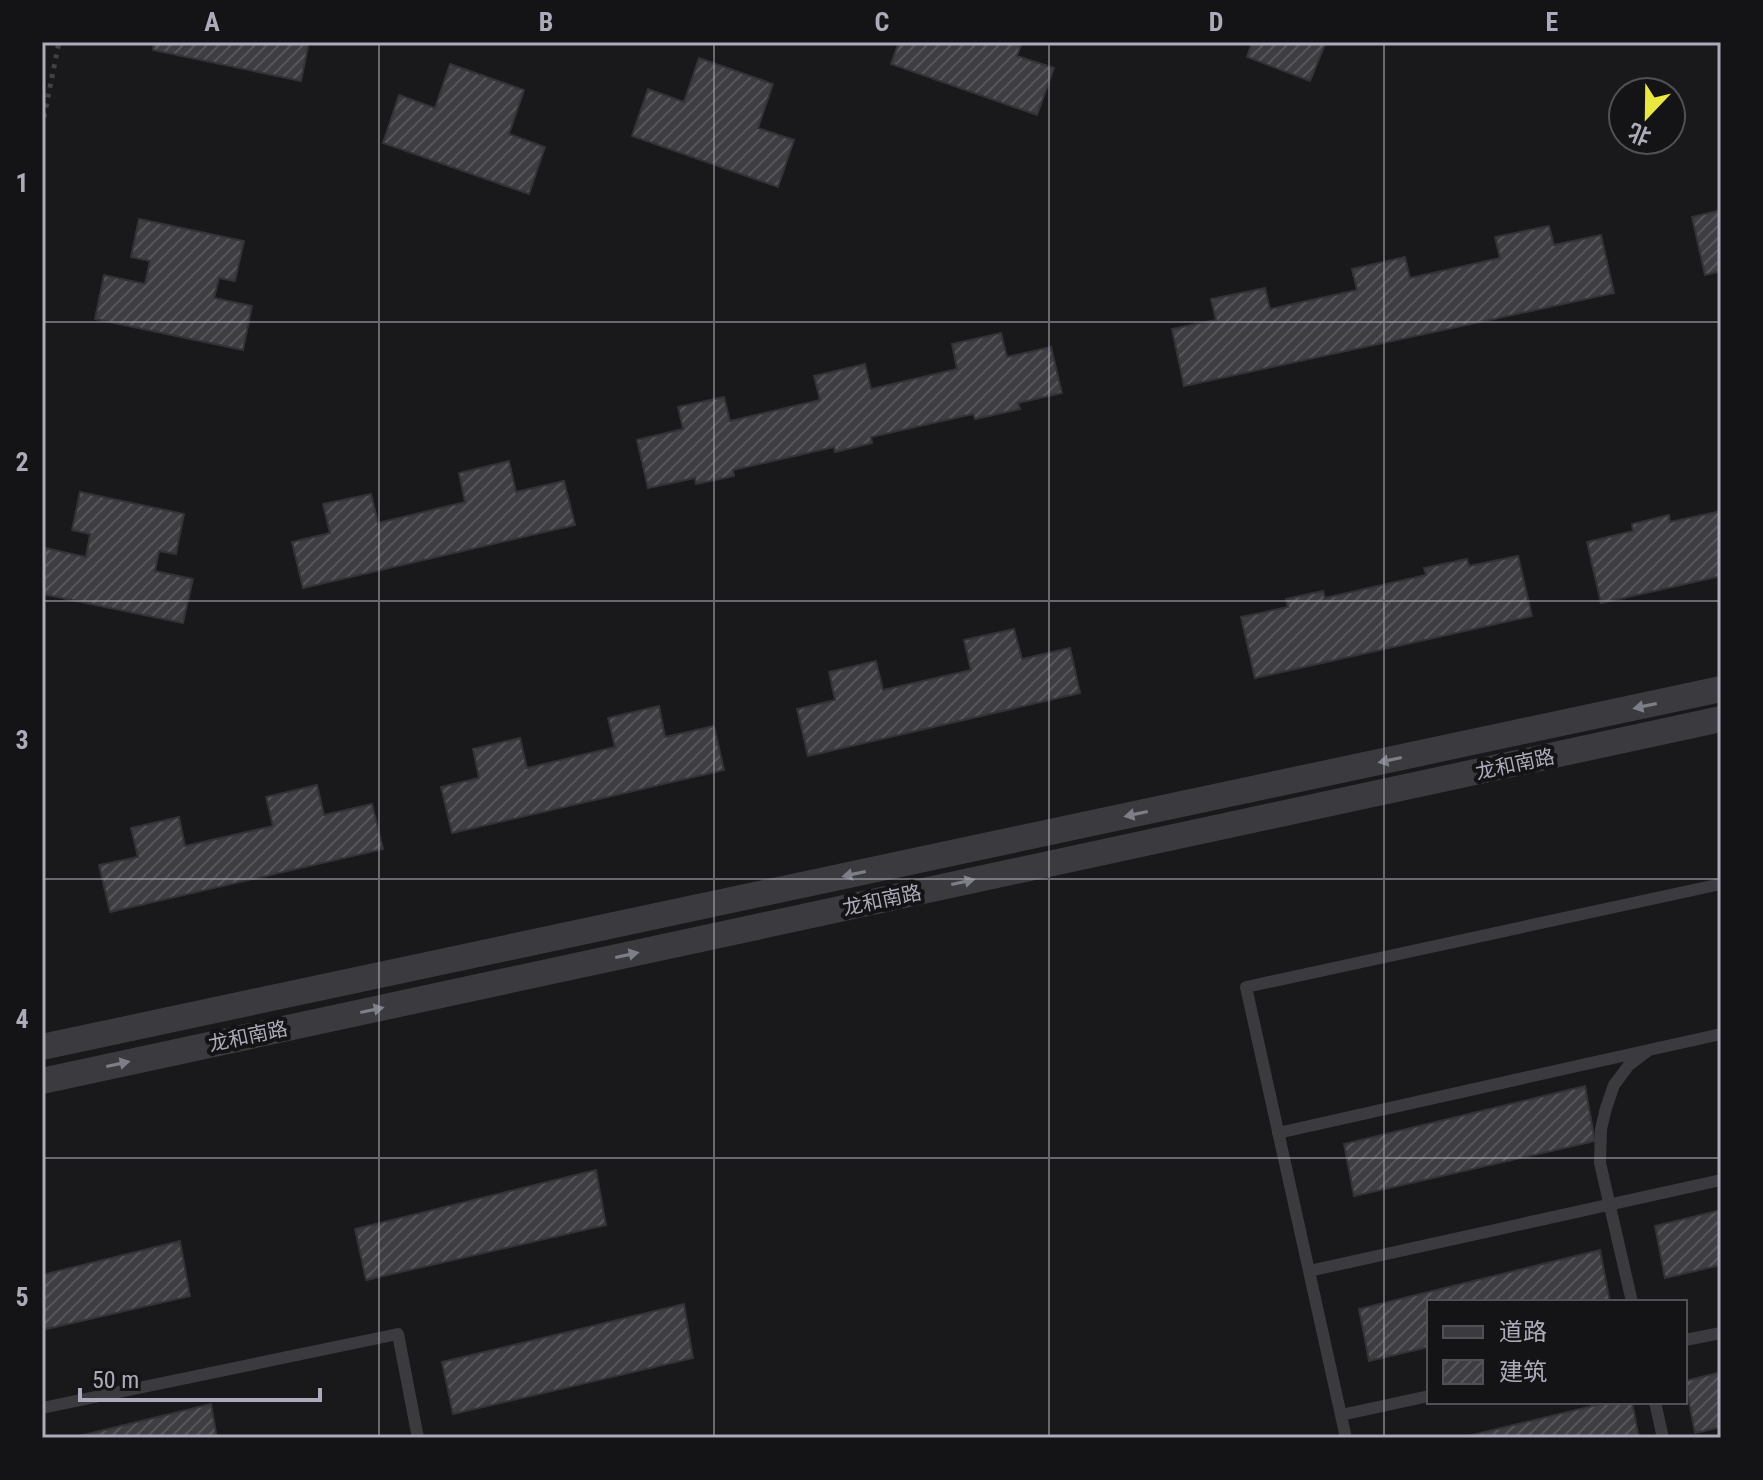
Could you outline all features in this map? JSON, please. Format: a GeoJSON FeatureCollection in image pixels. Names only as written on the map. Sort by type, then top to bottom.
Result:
{"type":"FeatureCollection","features":[{"type":"Feature","properties":{"kind":"street","name":"龙和南路"},"geometry":{"type":"LineString","coordinates":[[42,1047],[1721,689]]}},
{"type":"Feature","properties":{"kind":"street","name":"龙和南路"},"geometry":{"type":"LineString","coordinates":[[42,1081],[1721,719]]}},
{"type":"Feature","properties":{"kind":"lane"},"geometry":{"type":"LineString","coordinates":[[1346,1438],[1246,987],[1721,884]]}},
{"type":"Feature","properties":{"kind":"lane"},"geometry":{"type":"LineString","coordinates":[[1278,1133],[1721,1034]]}},
{"type":"Feature","properties":{"kind":"lane"},"geometry":{"type":"LineString","coordinates":[[1632,1300],[1600,1163],[1601,1129],[1614,1085],[1629,1065],[1649,1050]]}},
{"type":"Feature","properties":{"kind":"lane"},"geometry":{"type":"LineString","coordinates":[[1309,1271],[1721,1180]]}},
{"type":"Feature","properties":{"kind":"lane"},"geometry":{"type":"LineString","coordinates":[[1687,1340],[1721,1333]]}},
{"type":"Feature","properties":{"kind":"lane"},"geometry":{"type":"LineString","coordinates":[[42,1408],[398,1334],[418,1438]]}},
{"type":"Feature","properties":{"kind":"lane"},"geometry":{"type":"LineString","coordinates":[[1341,1415],[1427,1396]]}},
{"type":"Feature","properties":{"kind":"lane"},"geometry":{"type":"LineString","coordinates":[[1655,1404],[1663,1438]]}},
{"type":"Feature","properties":{"kind":"path"},"geometry":{"type":"LineString","coordinates":[[42,127],[59,42]]}},
{"type":"Feature","properties":{"kind":"building"},"geometry":{"type":"Polygon","coordinates":[[[154,42],[309,42],[301,81],[153,50],[154,42]]]}},
{"type":"Feature","properties":{"kind":"building"},"geometry":{"type":"Polygon","coordinates":[[[899,42],[1022,42],[1017,56],[1054,68],[1037,115],[891,64],[899,42]]]}},
{"type":"Feature","properties":{"kind":"building"},"geometry":{"type":"Polygon","coordinates":[[[1252,42],[1326,42],[1310,81],[1247,57],[1252,42]]]}},
{"type":"Feature","properties":{"kind":"building"},"geometry":{"type":"Polygon","coordinates":[[[699,58],[773,84],[758,128],[794,140],[778,187],[632,136],[648,89],[684,102],[699,58]]]}},
{"type":"Feature","properties":{"kind":"building"},"geometry":{"type":"Polygon","coordinates":[[[450,64],[524,90],[509,134],[545,147],[529,194],[383,143],[399,95],[435,108],[450,64]]]}},
{"type":"Feature","properties":{"kind":"building"},"geometry":{"type":"Polygon","coordinates":[[[1721,210],[1721,271],[1705,275],[1692,217],[1721,210]]]}},
{"type":"Feature","properties":{"kind":"building"},"geometry":{"type":"Polygon","coordinates":[[[139,219],[244,241],[235,281],[219,278],[214,298],[252,306],[243,350],[95,319],[104,275],[145,284],[150,261],[131,257],[139,219]]]}},
{"type":"Feature","properties":{"kind":"building"},"geometry":{"type":"Polygon","coordinates":[[[1549,226],[1554,245],[1601,235],[1614,293],[1184,386],[1172,329],[1216,320],[1211,299],[1265,288],[1270,309],[1357,290],[1352,269],[1405,257],[1410,278],[1500,258],[1495,237],[1549,226]]]}},
{"type":"Feature","properties":{"kind":"building"},"geometry":{"type":"Polygon","coordinates":[[[1001,333],[1007,357],[1051,347],[1062,393],[1018,403],[1020,409],[975,419],[973,414],[871,437],[872,443],[835,452],[834,447],[733,470],[734,476],[696,484],[695,478],[648,488],[637,440],[683,429],[678,407],[724,397],[730,421],[820,400],[814,376],[865,364],[871,389],[957,369],[952,344],[1001,333]]]}},
{"type":"Feature","properties":{"kind":"building"},"geometry":{"type":"Polygon","coordinates":[[[509,461],[516,492],[564,481],[575,525],[303,588],[292,542],[330,533],[323,504],[371,494],[378,523],[465,502],[459,473],[509,461]]]}},
{"type":"Feature","properties":{"kind":"building"},"geometry":{"type":"Polygon","coordinates":[[[80,492],[184,514],[176,554],[159,551],[155,571],[193,579],[183,623],[42,594],[45,548],[86,557],[90,534],[72,530],[80,492]]]}},
{"type":"Feature","properties":{"kind":"building"},"geometry":{"type":"Polygon","coordinates":[[[1721,511],[1721,576],[1601,603],[1587,542],[1633,531],[1632,524],[1669,515],[1670,522],[1721,511]]]}},
{"type":"Feature","properties":{"kind":"building"},"geometry":{"type":"Polygon","coordinates":[[[1518,556],[1532,616],[1255,678],[1241,617],[1288,607],[1286,599],[1323,591],[1325,598],[1426,575],[1424,568],[1467,559],[1469,566],[1518,556]]]}},
{"type":"Feature","properties":{"kind":"building"},"geometry":{"type":"Polygon","coordinates":[[[1014,629],[1022,659],[1070,648],[1080,693],[808,756],[797,709],[835,700],[829,672],[876,661],[883,690],[971,670],[964,640],[1014,629]]]}},
{"type":"Feature","properties":{"kind":"building"},"geometry":{"type":"Polygon","coordinates":[[[659,706],[665,737],[714,726],[724,770],[452,833],[441,787],[479,778],[473,749],[520,738],[527,768],[615,747],[608,718],[659,706]]]}},
{"type":"Feature","properties":{"kind":"building"},"geometry":{"type":"Polygon","coordinates":[[[317,785],[324,815],[372,804],[383,849],[110,912],[99,865],[138,857],[131,828],[179,817],[185,846],[273,826],[266,797],[317,785]]]}},
{"type":"Feature","properties":{"kind":"building"},"geometry":{"type":"Polygon","coordinates":[[[1585,1086],[1595,1141],[1354,1196],[1344,1144],[1585,1086]]]}},
{"type":"Feature","properties":{"kind":"building"},"geometry":{"type":"Polygon","coordinates":[[[596,1170],[606,1225],[366,1280],[355,1229],[596,1170]]]}},
{"type":"Feature","properties":{"kind":"building"},"geometry":{"type":"Polygon","coordinates":[[[1721,1210],[1721,1265],[1665,1278],[1655,1226],[1721,1210]]]}},
{"type":"Feature","properties":{"kind":"building"},"geometry":{"type":"Polygon","coordinates":[[[180,1241],[190,1296],[42,1330],[42,1275],[180,1241]]]}},
{"type":"Feature","properties":{"kind":"building"},"geometry":{"type":"Polygon","coordinates":[[[1600,1250],[1610,1300],[1427,1300],[1427,1347],[1369,1361],[1359,1309],[1600,1250]]]}},
{"type":"Feature","properties":{"kind":"building"},"geometry":{"type":"Polygon","coordinates":[[[684,1304],[693,1358],[453,1414],[442,1362],[684,1304]]]}},
{"type":"Feature","properties":{"kind":"building"},"geometry":{"type":"Polygon","coordinates":[[[1721,1372],[1721,1427],[1695,1433],[1687,1380],[1721,1372]]]}},
{"type":"Feature","properties":{"kind":"building"},"geometry":{"type":"Polygon","coordinates":[[[211,1404],[217,1438],[71,1438],[211,1404]]]}},
{"type":"Feature","properties":{"kind":"building"},"geometry":{"type":"Polygon","coordinates":[[[1601,1404],[1632,1404],[1639,1438],[1460,1438],[1601,1404]]]}}]}
